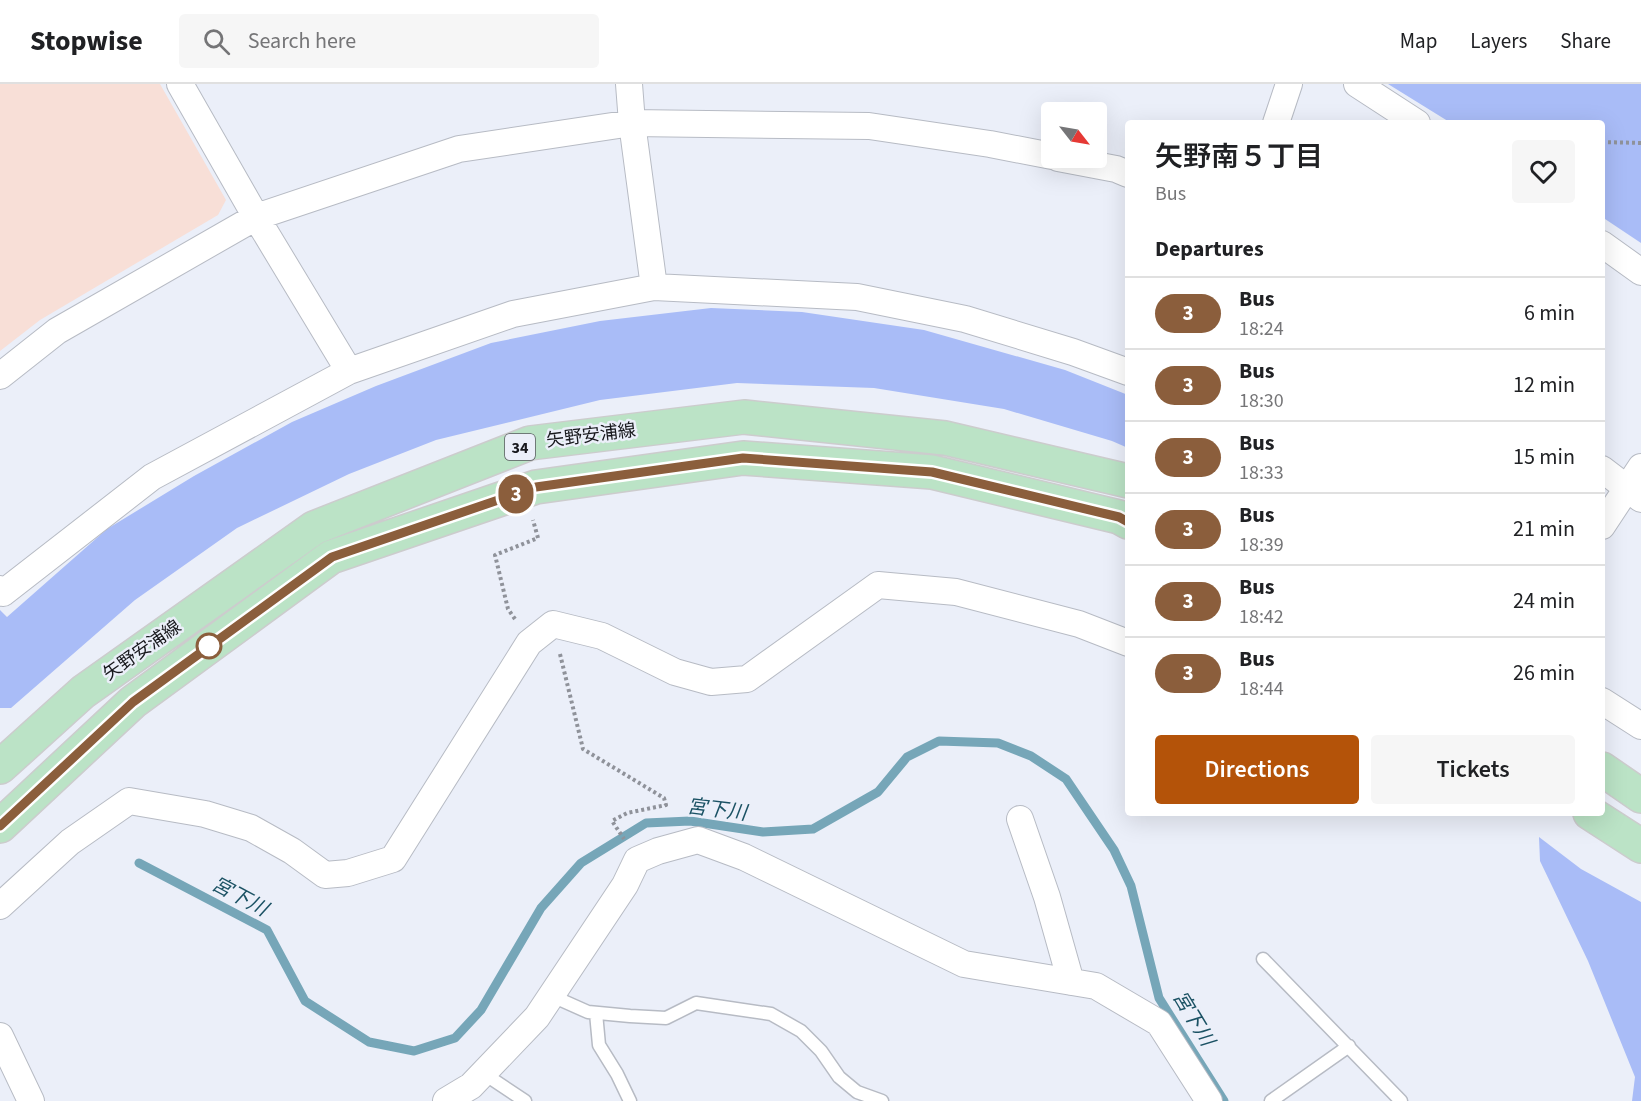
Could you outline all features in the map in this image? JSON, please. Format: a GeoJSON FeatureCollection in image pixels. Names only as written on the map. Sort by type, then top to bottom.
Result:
{"type":"FeatureCollection","features":[{"type":"Feature","properties":{"kind":"main road","name":"矢野安浦線"},"geometry":{"type":"LineString","coordinates":[[4,754],[83,692],[314,528],[530,443],[744,417],[945,438],[1125,480]]}},
{"type":"Feature","properties":{"kind":"main road","name":"矢野安浦線"},"geometry":{"type":"LineString","coordinates":[[0,826],[133,702],[332,557],[536,487],[743,458],[932,472],[1125,520]]}},
{"type":"Feature","properties":{"kind":"main road"},"geometry":{"type":"LineString","coordinates":[[1605,771],[1641,796]]}},
{"type":"Feature","properties":{"kind":"main road"},"geometry":{"type":"LineString","coordinates":[[1595,816],[1641,846]]}},
{"type":"Feature","properties":{"kind":"street"},"geometry":{"type":"LineString","coordinates":[[180,84],[256,217],[349,371]]}},
{"type":"Feature","properties":{"kind":"street"},"geometry":{"type":"LineString","coordinates":[[629,84],[654,287]]}},
{"type":"Feature","properties":{"kind":"street"},"geometry":{"type":"LineString","coordinates":[[1277,120],[1289,84]]}},
{"type":"Feature","properties":{"kind":"street"},"geometry":{"type":"LineString","coordinates":[[1357,84],[1412,120]]}},
{"type":"Feature","properties":{"kind":"street"},"geometry":{"type":"LineString","coordinates":[[0,376],[57,331],[256,217],[459,149],[632,123],[869,126],[1041,154]]}},
{"type":"Feature","properties":{"kind":"street"},"geometry":{"type":"LineString","coordinates":[[1107,167],[1125,173]]}},
{"type":"Feature","properties":{"kind":"street"},"geometry":{"type":"LineString","coordinates":[[1605,245],[1641,272]]}},
{"type":"Feature","properties":{"kind":"street"},"geometry":{"type":"LineString","coordinates":[[0,589],[3,592],[152,477],[349,371],[513,314],[654,287],[857,297],[965,319],[1073,352],[1125,371]]}},
{"type":"Feature","properties":{"kind":"street"},"geometry":{"type":"LineString","coordinates":[[1605,523],[1634,494],[1641,467]]}},
{"type":"Feature","properties":{"kind":"street"},"geometry":{"type":"LineString","coordinates":[[1605,472],[1634,494]]}},
{"type":"Feature","properties":{"kind":"street"},"geometry":{"type":"LineString","coordinates":[[0,906],[70,842],[129,801],[206,814],[250,828],[292,851],[325,875],[348,873],[393,859],[530,643],[553,624],[602,636],[675,672],[711,682],[747,678],[878,585],[956,592],[1079,624],[1125,642]]}},
{"type":"Feature","properties":{"kind":"street"},"geometry":{"type":"LineString","coordinates":[[1605,703],[1641,726]]}},
{"type":"Feature","properties":{"kind":"street"},"geometry":{"type":"LineString","coordinates":[[1020,819],[1047,897],[1071,982]]}},
{"type":"Feature","properties":{"kind":"street"},"geometry":{"type":"LineString","coordinates":[[446,1101],[471,1086],[537,1017],[625,885],[637,860],[658,850],[698,840],[744,857],[964,964],[1096,986],[1159,1023],[1209,1101]]}},
{"type":"Feature","properties":{"kind":"street"},"geometry":{"type":"LineString","coordinates":[[0,1036],[31,1101]]}},
{"type":"Feature","properties":{"kind":"lane"},"geometry":{"type":"LineString","coordinates":[[1263,959],[1401,1101]]}},
{"type":"Feature","properties":{"kind":"lane"},"geometry":{"type":"LineString","coordinates":[[552,996],[588,1012],[596,1013],[666,1018],[696,1003],[771,1014],[801,1031],[820,1051],[839,1077],[858,1092],[882,1101]]}},
{"type":"Feature","properties":{"kind":"lane"},"geometry":{"type":"LineString","coordinates":[[596,1013],[599,1045],[630,1101]]}},
{"type":"Feature","properties":{"kind":"lane"},"geometry":{"type":"LineString","coordinates":[[1271,1101],[1349,1046]]}},
{"type":"Feature","properties":{"kind":"lane"},"geometry":{"type":"LineString","coordinates":[[483,1072],[525,1101]]}},
{"type":"Feature","properties":{"kind":"path"},"geometry":{"type":"LineString","coordinates":[[1605,142],[1641,143]]}},
{"type":"Feature","properties":{"kind":"path"},"geometry":{"type":"LineString","coordinates":[[508,609],[495,555],[538,538],[533,520]]}},
{"type":"Feature","properties":{"kind":"path"},"geometry":{"type":"LineString","coordinates":[[553,624],[583,749],[664,798],[666,805],[627,813],[612,821],[618,830]]}},
{"type":"Feature","properties":{"kind":"shaded area"},"geometry":{"type":"Polygon","coordinates":[[[0,84],[160,84],[226,200],[218,215],[40,320],[0,351],[0,84]]]}},
{"type":"Feature","properties":{"kind":"shaded area"},"geometry":{"type":"Polygon","coordinates":[[[1388,84],[1641,84],[1641,243],[1605,219],[1605,120],[1446,120],[1388,84]]]}},
{"type":"Feature","properties":{"kind":"shaded area"},"geometry":{"type":"Polygon","coordinates":[[[711,308],[802,312],[924,330],[1065,370],[1125,394],[1125,447],[1004,409],[874,388],[737,383],[600,400],[436,440],[349,474],[237,528],[135,600],[11,708],[0,708],[0,610],[7,617],[107,529],[194,476],[292,422],[376,386],[491,343],[600,321],[711,308]]]}},
{"type":"Feature","properties":{"kind":"shaded area"},"geometry":{"type":"Polygon","coordinates":[[[1539,837],[1581,869],[1641,902],[1641,1101],[1632,1101],[1635,1077],[1588,961],[1540,861],[1539,837]]]}},
{"type":"Feature","properties":{"kind":"waterway","name":"宮下川"},"geometry":{"type":"LineString","coordinates":[[139,863],[267,930],[305,1001],[369,1042],[414,1051],[455,1038],[481,1010],[541,908],[581,863],[646,823],[690,821],[763,832],[813,829],[878,792],[907,757],[939,741],[998,743],[1031,756],[1066,779],[1114,850],[1131,886],[1159,998],[1224,1101]]}},
{"type":"Feature","properties":{"kind":"bus line","name":"3"},"geometry":{"type":"LineString","coordinates":[[0,826],[133,702],[332,557],[536,487],[743,458],[932,472],[1125,520]]}}]}
